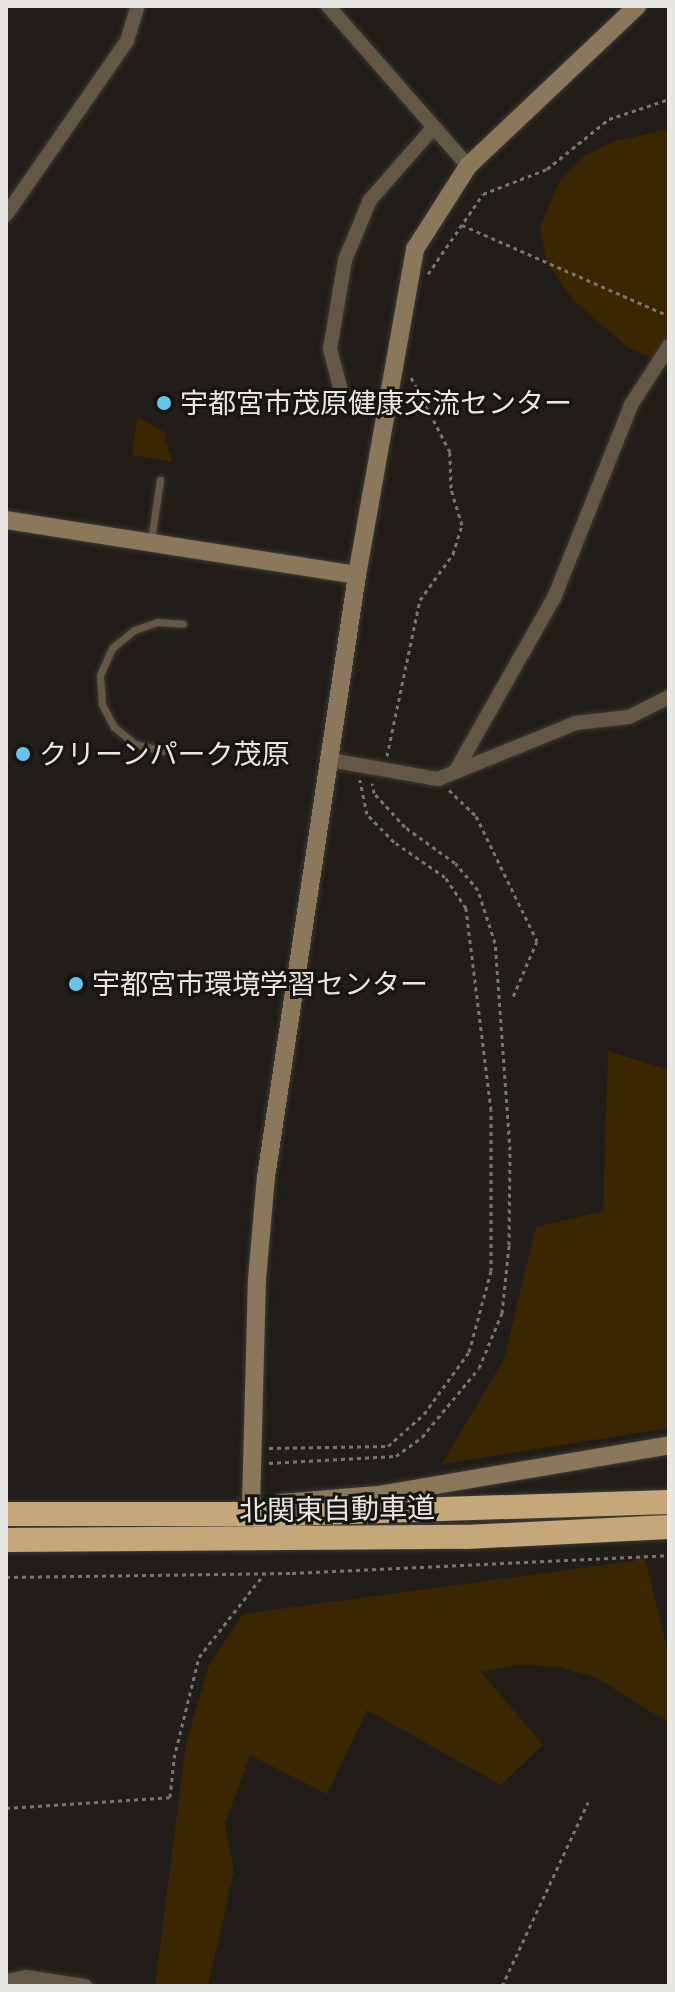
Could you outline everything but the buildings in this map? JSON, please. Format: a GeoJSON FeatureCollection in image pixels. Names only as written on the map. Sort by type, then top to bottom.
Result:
{"type":"FeatureCollection","features":[{"type":"Feature","properties":{"kind":"highway","name":"北関東自動車道"},"geometry":{"type":"LineString","coordinates":[[6,1514],[331,1513],[669,1502]]}},
{"type":"Feature","properties":{"kind":"highway","name":"北関東自動車道"},"geometry":{"type":"LineString","coordinates":[[6,1540],[466,1537],[669,1527]]}},
{"type":"Feature","properties":{"kind":"street"},"geometry":{"type":"LineString","coordinates":[[6,215],[127,41],[138,6]]}},
{"type":"Feature","properties":{"kind":"street"},"geometry":{"type":"LineString","coordinates":[[328,6],[468,166]]}},
{"type":"Feature","properties":{"kind":"street"},"geometry":{"type":"LineString","coordinates":[[251,1506],[266,1177],[357,575],[415,249],[468,166],[637,6]]}},
{"type":"Feature","properties":{"kind":"street"},"geometry":{"type":"LineString","coordinates":[[343,398],[330,349],[345,260],[370,200],[434,127]]}},
{"type":"Feature","properties":{"kind":"street"},"geometry":{"type":"LineString","coordinates":[[455,772],[554,598],[631,405],[669,346]]}},
{"type":"Feature","properties":{"kind":"street"},"geometry":{"type":"LineString","coordinates":[[6,520],[357,575]]}},
{"type":"Feature","properties":{"kind":"street"},"geometry":{"type":"LineString","coordinates":[[330,760],[438,779],[576,723],[654,708],[669,697]]}},
{"type":"Feature","properties":{"kind":"street"},"geometry":{"type":"LineString","coordinates":[[6,1507],[251,1506],[378,1495],[669,1445]]}},
{"type":"Feature","properties":{"kind":"street"},"geometry":{"type":"LineString","coordinates":[[6,1981],[26,1977],[85,1986]]}},
{"type":"Feature","properties":{"kind":"lane"},"geometry":{"type":"LineString","coordinates":[[151,542],[160,480]]}},
{"type":"Feature","properties":{"kind":"lane"},"geometry":{"type":"LineString","coordinates":[[163,751],[135,744],[114,727],[102,704],[100,675],[112,648],[134,630],[157,622],[183,624]]}},
{"type":"Feature","properties":{"kind":"path"},"geometry":{"type":"LineString","coordinates":[[419,286],[483,194],[547,169],[609,119],[669,99]]}},
{"type":"Feature","properties":{"kind":"path"},"geometry":{"type":"LineString","coordinates":[[462,225],[669,316]]}},
{"type":"Feature","properties":{"kind":"path"},"geometry":{"type":"LineString","coordinates":[[253,1456],[388,1446],[424,1414],[469,1352],[491,1271],[491,1110],[466,908],[445,877],[394,842],[367,814],[370,767],[420,600],[453,554],[462,525],[451,488],[450,452],[416,395],[407,366]]}},
{"type":"Feature","properties":{"kind":"path"},"geometry":{"type":"LineString","coordinates":[[253,1456],[396,1456],[422,1437],[479,1368],[502,1313],[509,1245],[510,1150],[495,943],[478,890],[455,863],[405,827],[374,793],[370,767]]}},
{"type":"Feature","properties":{"kind":"path"},"geometry":{"type":"LineString","coordinates":[[438,779],[476,816],[537,941],[512,999]]}},
{"type":"Feature","properties":{"kind":"path"},"geometry":{"type":"LineString","coordinates":[[6,1577],[265,1573],[669,1555]]}},
{"type":"Feature","properties":{"kind":"path"},"geometry":{"type":"LineString","coordinates":[[6,1808],[170,1797],[174,1758],[199,1657],[265,1573]]}},
{"type":"Feature","properties":{"kind":"path"},"geometry":{"type":"LineString","coordinates":[[502,1986],[588,1802]]}},
{"type":"Feature","properties":{"kind":"shaded area"},"geometry":{"type":"Polygon","coordinates":[[[669,129],[669,367],[629,348],[573,300],[546,261],[540,227],[560,180],[584,156],[612,142],[669,129]]]}},
{"type":"Feature","properties":{"kind":"shaded area"},"geometry":{"type":"Polygon","coordinates":[[[137,417],[164,432],[172,462],[132,455],[137,417]]]}},
{"type":"Feature","properties":{"kind":"shaded area"},"geometry":{"type":"Polygon","coordinates":[[[608,1051],[669,1070],[669,1428],[442,1464],[504,1359],[536,1227],[603,1211],[608,1051]]]}},
{"type":"Feature","properties":{"kind":"shaded area"},"geometry":{"type":"Polygon","coordinates":[[[644,1554],[669,1657],[669,1723],[595,1677],[560,1667],[520,1665],[481,1672],[543,1745],[501,1785],[367,1710],[327,1794],[250,1755],[225,1824],[234,1872],[208,1986],[155,1986],[186,1744],[208,1667],[243,1614],[634,1561],[644,1554]]]}},
{"type":"Feature","properties":{"kind":"place","name":"宇都宮市茂原健康交流センター"},"geometry":{"type":"Point","coordinates":[164,403]}},
{"type":"Feature","properties":{"kind":"place","name":"クリーンパーク茂原"},"geometry":{"type":"Point","coordinates":[23,754]}},
{"type":"Feature","properties":{"kind":"place","name":"宇都宮市環境学習センター"},"geometry":{"type":"Point","coordinates":[76,984]}}]}
